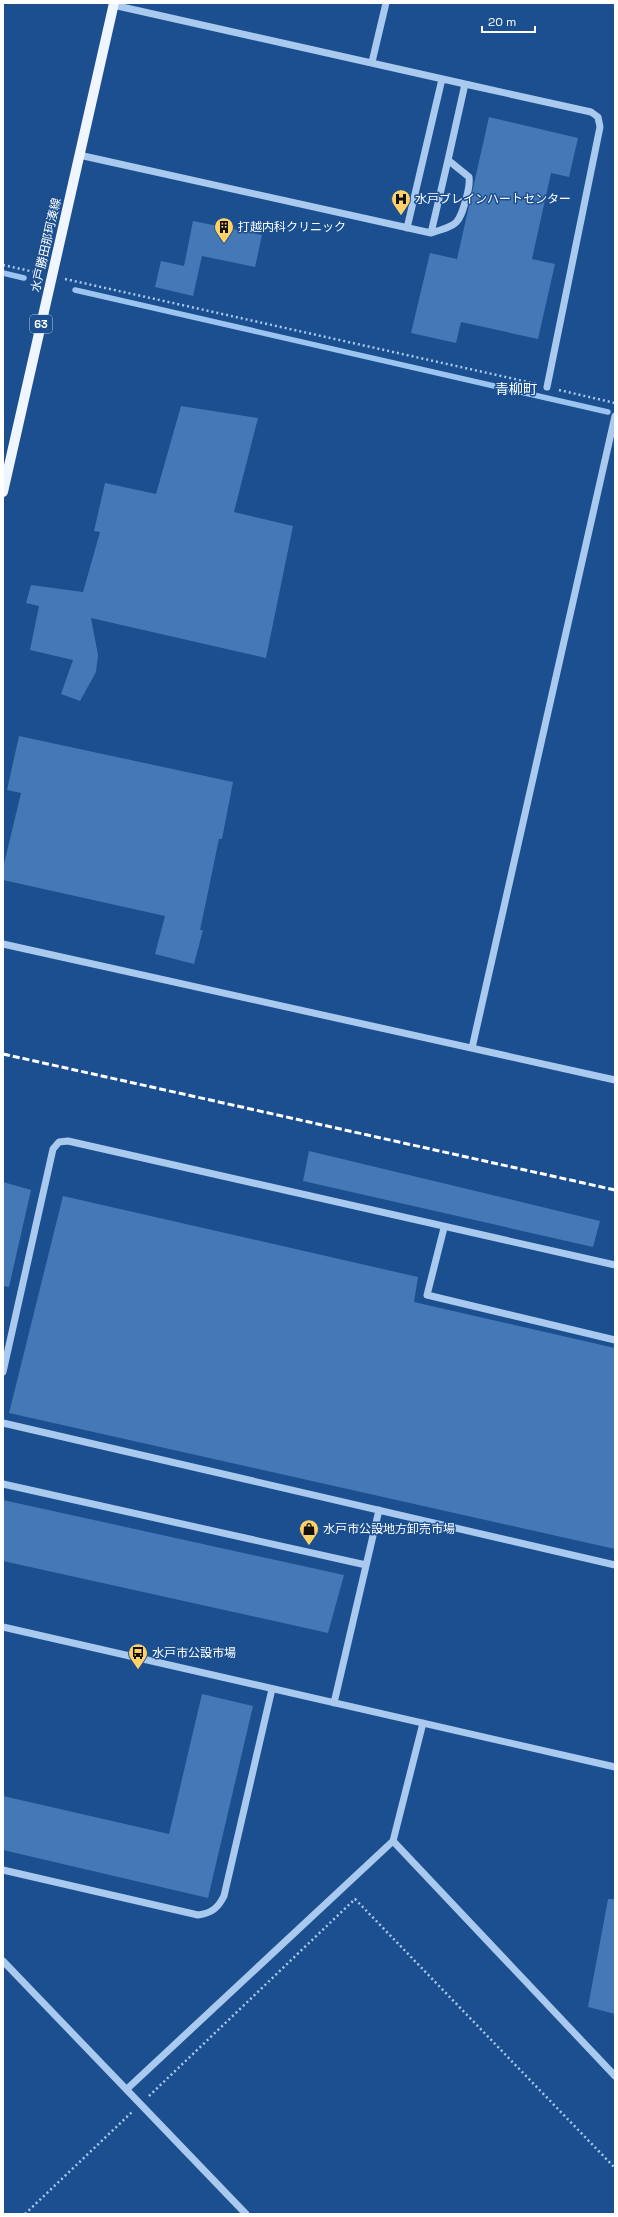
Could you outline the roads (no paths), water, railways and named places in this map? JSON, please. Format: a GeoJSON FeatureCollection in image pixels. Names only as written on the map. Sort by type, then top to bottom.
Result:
{"type":"FeatureCollection","features":[{"type":"Feature","properties":{"kind":"main road","name":"水戸勝田那珂湊線"},"geometry":{"type":"LineString","coordinates":[[3,492],[113,4]]}},
{"type":"Feature","properties":{"kind":"street"},"geometry":{"type":"LineString","coordinates":[[372,62],[386,3]]}},
{"type":"Feature","properties":{"kind":"street"},"geometry":{"type":"LineString","coordinates":[[113,4],[591,112],[598,117],[600,127],[547,387]]}},
{"type":"Feature","properties":{"kind":"street"},"geometry":{"type":"LineString","coordinates":[[407,228],[442,78]]}},
{"type":"Feature","properties":{"kind":"street"},"geometry":{"type":"LineString","coordinates":[[431,233],[465,84]]}},
{"type":"Feature","properties":{"kind":"street"},"geometry":{"type":"LineString","coordinates":[[79,155],[431,233],[451,227],[461,218],[469,186],[469,177],[448,160]]}},
{"type":"Feature","properties":{"kind":"street"},"geometry":{"type":"LineString","coordinates":[[472,1048],[615,416]]}},
{"type":"Feature","properties":{"kind":"street"},"geometry":{"type":"LineString","coordinates":[[3,944],[615,1080]]}},
{"type":"Feature","properties":{"kind":"street"},"geometry":{"type":"LineString","coordinates":[[3,1372],[53,1149],[59,1142],[75,1143],[615,1266]]}},
{"type":"Feature","properties":{"kind":"street"},"geometry":{"type":"LineString","coordinates":[[444,1228],[427,1295],[615,1340]]}},
{"type":"Feature","properties":{"kind":"street"},"geometry":{"type":"LineString","coordinates":[[3,1423],[615,1565]]}},
{"type":"Feature","properties":{"kind":"street"},"geometry":{"type":"LineString","coordinates":[[3,1484],[366,1565]]}},
{"type":"Feature","properties":{"kind":"street"},"geometry":{"type":"LineString","coordinates":[[334,1703],[379,1510]]}},
{"type":"Feature","properties":{"kind":"street"},"geometry":{"type":"LineString","coordinates":[[3,1627],[615,1766]]}},
{"type":"Feature","properties":{"kind":"street"},"geometry":{"type":"LineString","coordinates":[[3,1870],[198,1915],[208,1914],[218,1907],[224,1896],[272,1689]]}},
{"type":"Feature","properties":{"kind":"street"},"geometry":{"type":"LineString","coordinates":[[127,2089],[393,1841],[423,1723]]}},
{"type":"Feature","properties":{"kind":"street"},"geometry":{"type":"LineString","coordinates":[[393,1841],[615,2076]]}},
{"type":"Feature","properties":{"kind":"street"},"geometry":{"type":"LineString","coordinates":[[3,1961],[246,2214]]}},
{"type":"Feature","properties":{"kind":"waterway"},"geometry":{"type":"LineString","coordinates":[[3,273],[24,278]]}},
{"type":"Feature","properties":{"kind":"waterway"},"geometry":{"type":"LineString","coordinates":[[75,290],[608,412]]}},
{"type":"Feature","properties":{"kind":"railway"},"geometry":{"type":"LineString","coordinates":[[3,1054],[615,1190]]}},
{"type":"Feature","properties":{"kind":"place","name":"水戸ブレインハートセンター"},"geometry":{"type":"Point","coordinates":[401,216]}},
{"type":"Feature","properties":{"kind":"place","name":"打越内科クリニック"},"geometry":{"type":"Point","coordinates":[224,244]}},
{"type":"Feature","properties":{"kind":"place","name":"水戸市公設地方卸売市場"},"geometry":{"type":"Point","coordinates":[309,1546]}},
{"type":"Feature","properties":{"kind":"place","name":"水戸市公設市場"},"geometry":{"type":"Point","coordinates":[138,1670]}},
{"type":"Feature","properties":{"kind":"district","name":"青柳町"},"geometry":{"type":"Point","coordinates":[516,389]}}]}
